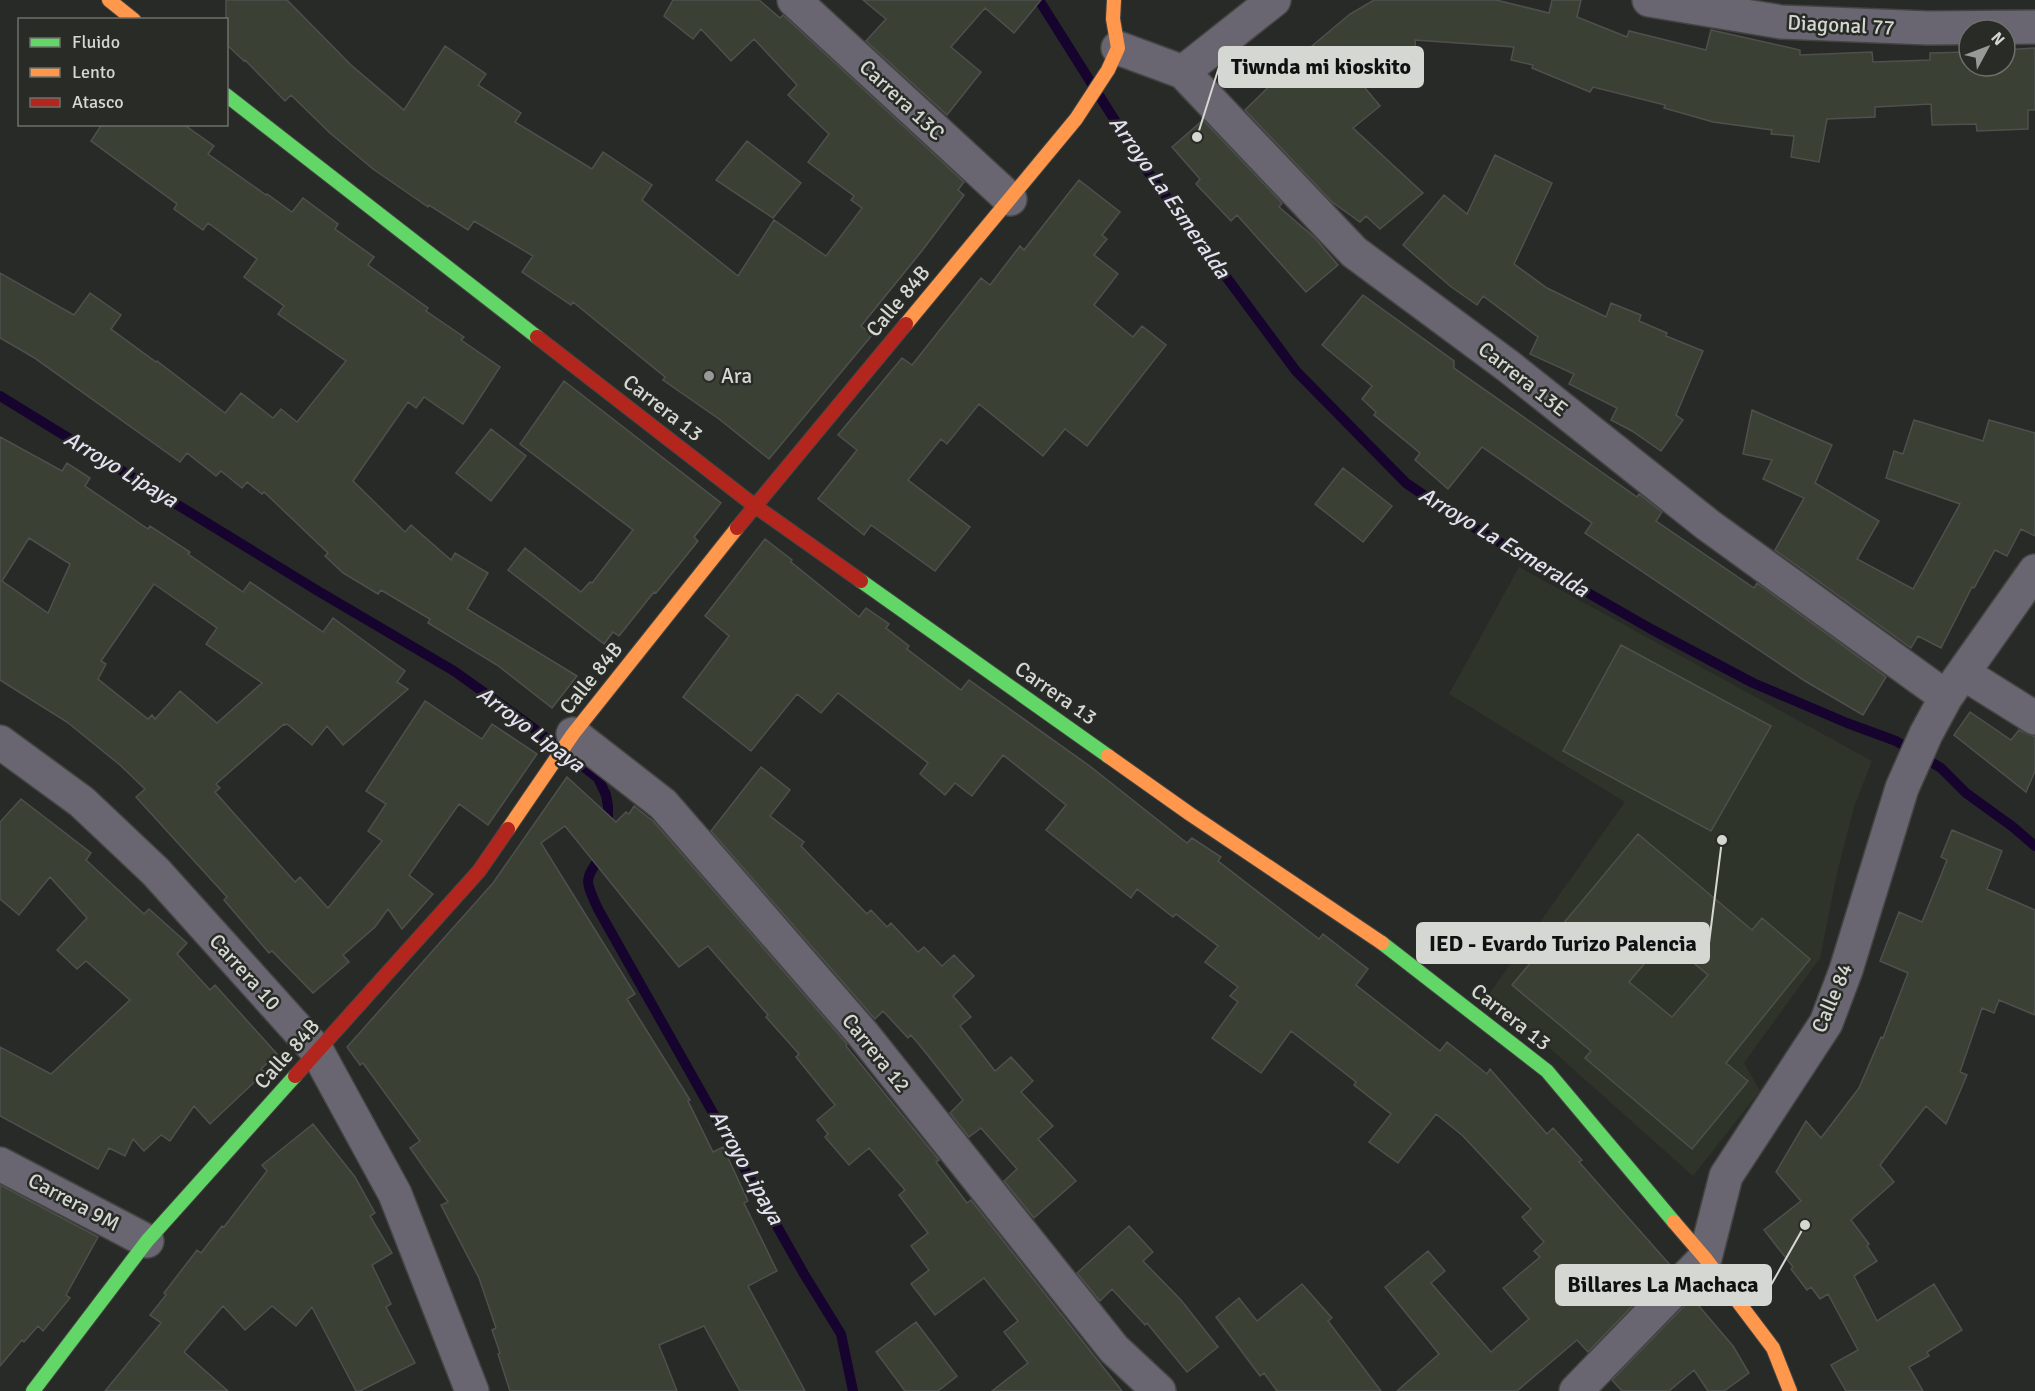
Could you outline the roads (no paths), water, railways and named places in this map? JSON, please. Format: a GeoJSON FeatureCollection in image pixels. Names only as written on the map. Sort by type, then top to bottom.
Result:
{"type":"FeatureCollection","features":[{"type":"Feature","properties":{"kind":"street"},"geometry":{"type":"LineString","coordinates":[[110,0],[132,18]]}},
{"type":"Feature","properties":{"kind":"street","name":"Carrera 13C"},"geometry":{"type":"LineString","coordinates":[[794,0],[1010,200]]}},
{"type":"Feature","properties":{"kind":"street"},"geometry":{"type":"LineString","coordinates":[[1113,59],[1114,0]]}},
{"type":"Feature","properties":{"kind":"street"},"geometry":{"type":"LineString","coordinates":[[1183,72],[1274,0]]}},
{"type":"Feature","properties":{"kind":"street","name":"Diagonal 77"},"geometry":{"type":"LineString","coordinates":[[1649,0],[1781,22],[1928,28],[2035,27]]}},
{"type":"Feature","properties":{"kind":"street","name":"Calle 84B"},"geometry":{"type":"LineString","coordinates":[[33,1391],[147,1241],[478,872],[566,745],[755,506],[1076,119],[1113,59]]}},
{"type":"Feature","properties":{"kind":"street","name":"Carrera 13E"},"geometry":{"type":"LineString","coordinates":[[1113,59],[1183,72],[1354,252],[1508,366],[1708,525],[1954,685],[2035,718]]}},
{"type":"Feature","properties":{"kind":"street","name":"Carrera 13"},"geometry":{"type":"LineString","coordinates":[[228,97],[755,506],[1190,814],[1382,944],[1547,1071],[1705,1258],[1773,1348],[1790,1391]]}},
{"type":"Feature","properties":{"kind":"street","name":"Calle 84"},"geometry":{"type":"LineString","coordinates":[[1576,1391],[1705,1258],[1726,1176],[1826,1023],[1846,970],[1902,788],[1926,734],[1954,685],[2035,571]]}},
{"type":"Feature","properties":{"kind":"street","name":"Carrera 10"},"geometry":{"type":"LineString","coordinates":[[0,742],[82,802],[156,872],[317,1052],[395,1194],[472,1391]]}},
{"type":"Feature","properties":{"kind":"street","name":"Carrera 12"},"geometry":{"type":"LineString","coordinates":[[566,745],[663,804],[862,1034],[1114,1349],[1160,1391]]}},
{"type":"Feature","properties":{"kind":"street","name":"Carrera 9M"},"geometry":{"type":"LineString","coordinates":[[0,1164],[147,1241]]}},
{"type":"Feature","properties":{"kind":"waterway","name":"Arroyo La Esmeralda"},"geometry":{"type":"LineString","coordinates":[[1039,0],[1143,165],[1296,371],[1406,483],[1459,519],[1651,629],[1753,683],[1896,741],[1941,768],[1966,793],[2035,846]]}},
{"type":"Feature","properties":{"kind":"waterway","name":"Arroyo Lipaya"},"geometry":{"type":"LineString","coordinates":[[0,396],[318,591],[454,671],[598,778],[606,795],[608,829]]}},
{"type":"Feature","properties":{"kind":"waterway","name":"Arroyo Lipaya"},"geometry":{"type":"LineString","coordinates":[[603,853],[592,869],[588,880],[598,909],[804,1274],[841,1334],[853,1391]]}},
{"type":"Feature","properties":{"kind":"place","name":"Tiwnda mi kioskito"},"geometry":{"type":"Point","coordinates":[1197,137]}},
{"type":"Feature","properties":{"kind":"place","name":"Ara"},"geometry":{"type":"Point","coordinates":[709,376]}},
{"type":"Feature","properties":{"kind":"place","name":"IED - Evardo Turizo Palencia"},"geometry":{"type":"Point","coordinates":[1722,840]}},
{"type":"Feature","properties":{"kind":"place","name":"Billares La Machaca"},"geometry":{"type":"Point","coordinates":[1805,1225]}}]}
